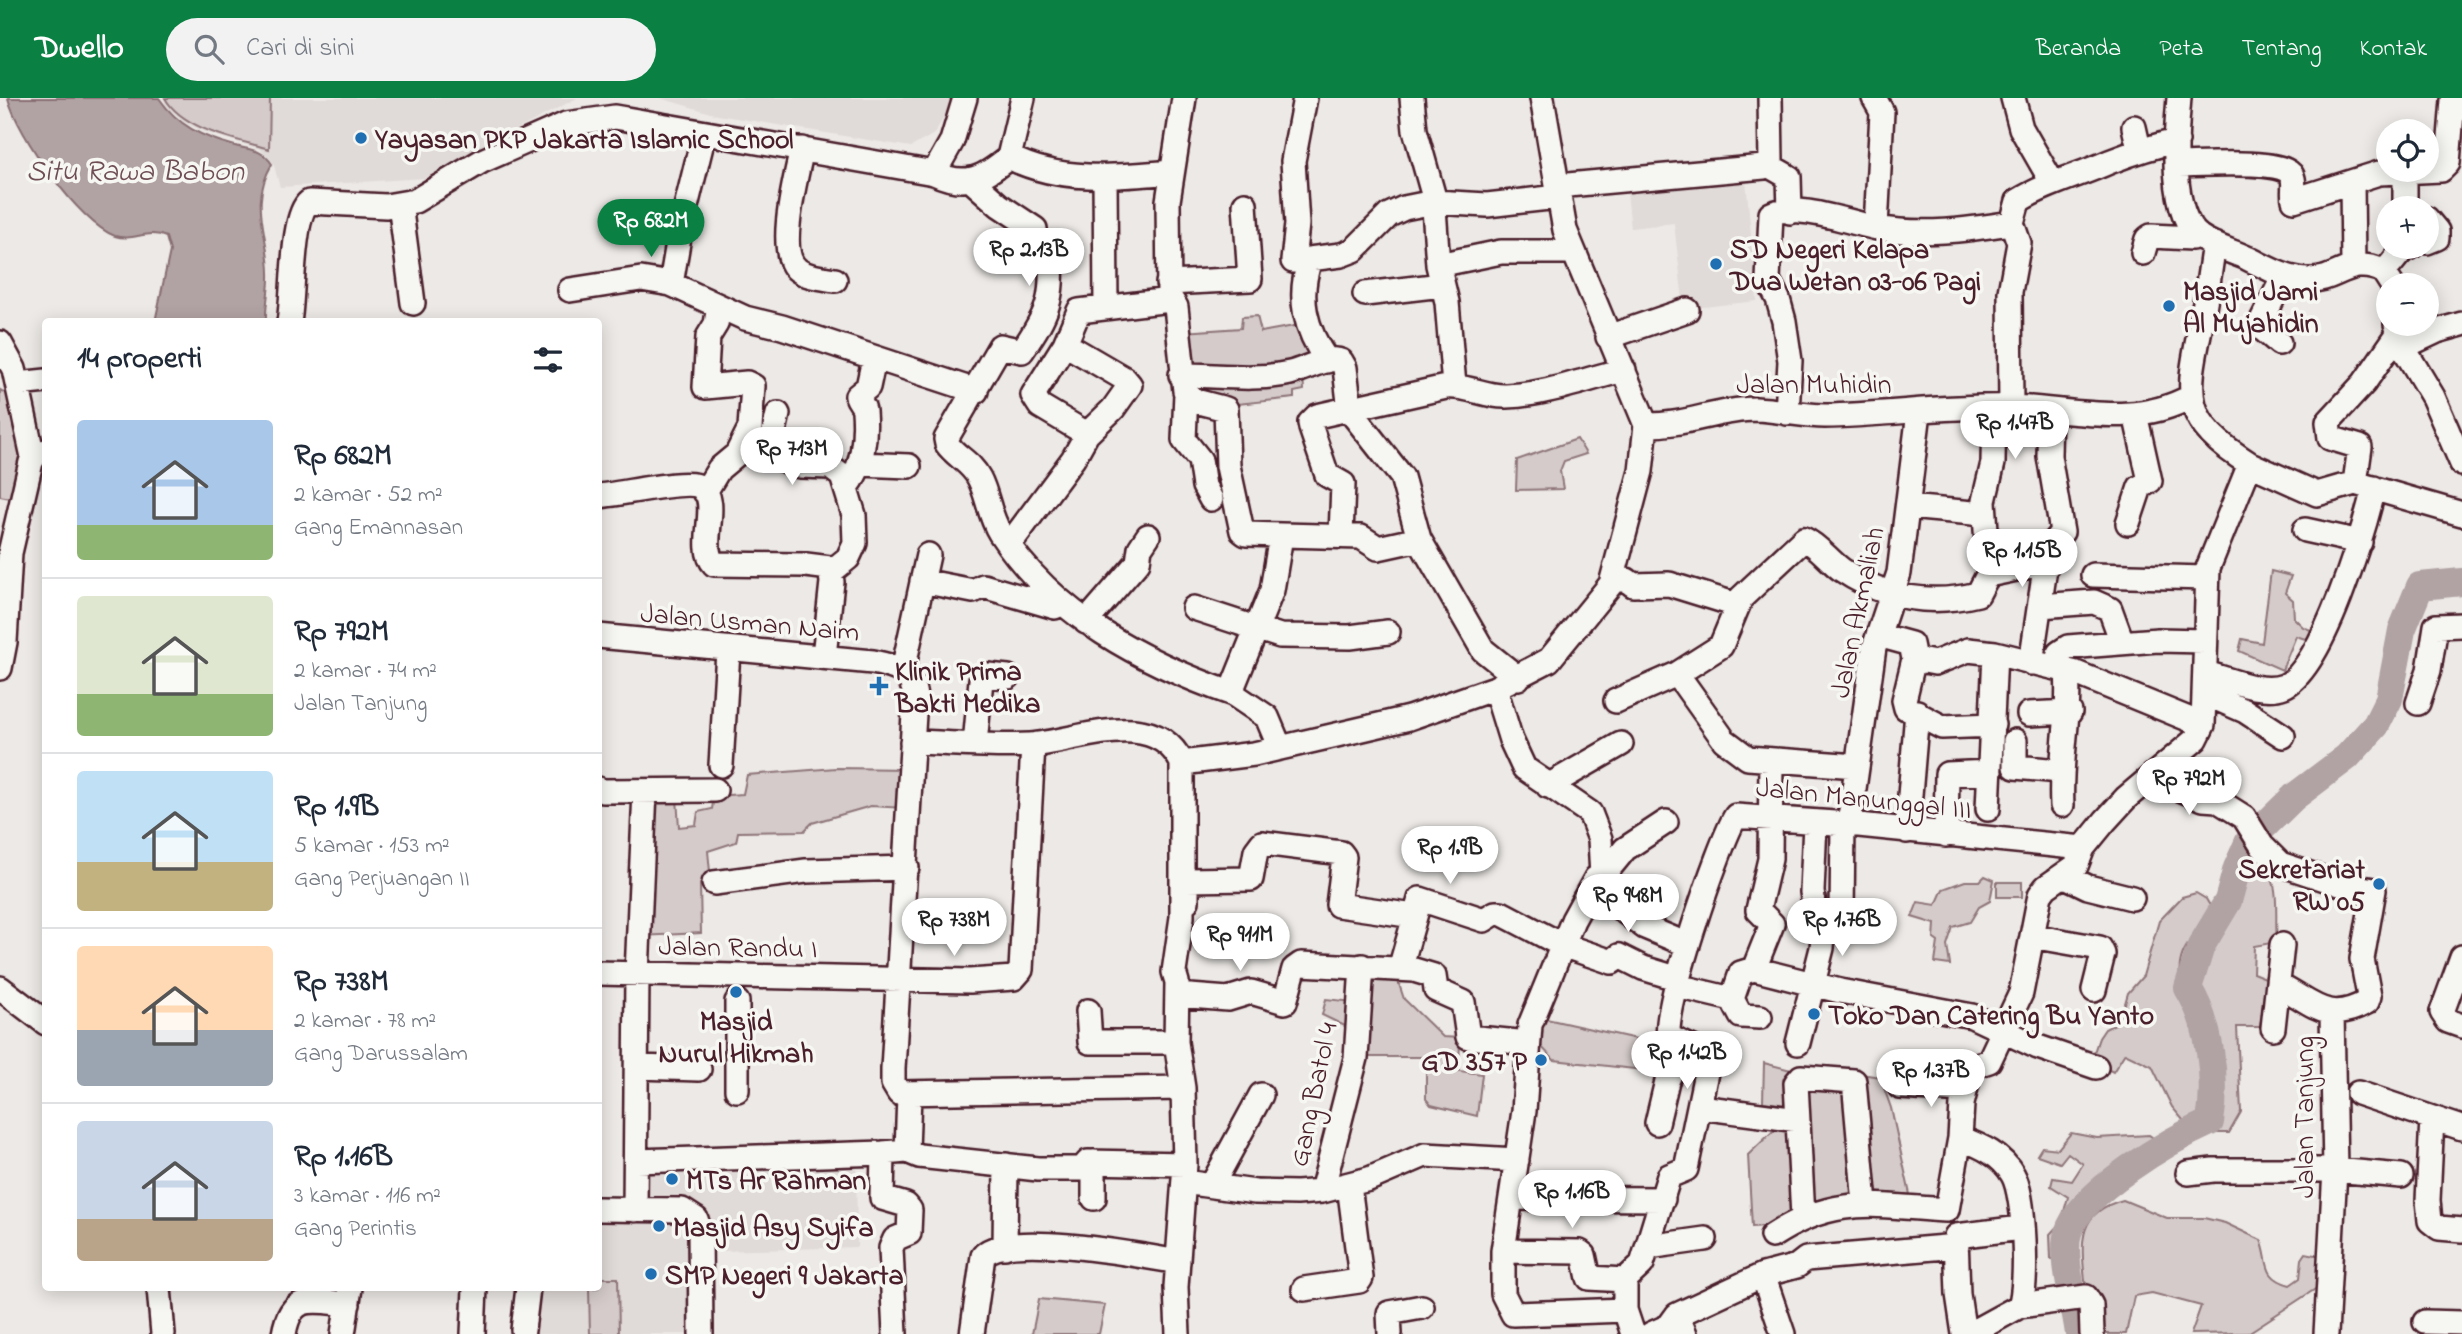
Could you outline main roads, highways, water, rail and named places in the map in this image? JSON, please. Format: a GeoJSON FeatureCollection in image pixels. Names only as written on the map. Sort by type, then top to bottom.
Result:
{"type":"FeatureCollection","features":[{"type":"Feature","properties":{"kind":"water","name":"Situ Rawa Babon"},"geometry":{"type":"Polygon","coordinates":[[[8,98],[159,98],[174,116],[192,129],[212,139],[264,155],[272,164],[265,178],[261,205],[269,272],[266,318],[156,318],[170,251],[166,237],[153,234],[122,237],[100,228],[51,176],[14,114],[8,98]]]}},
{"type":"Feature","properties":{"kind":"waterway"},"geometry":{"type":"LineString","coordinates":[[2079,1334],[2066,1256],[2068,1233],[2076,1217],[2108,1184],[2129,1168],[2210,1122],[2213,1089],[2210,1053],[2202,1019],[2188,988],[2201,946],[2228,901],[2237,868],[2249,841],[2294,797],[2347,757],[2376,725],[2389,699],[2402,630],[2420,586],[2462,582]]}},
{"type":"Feature","properties":{"kind":"place","name":"Yayasan PKP Jakarta Islamic School"},"geometry":{"type":"Point","coordinates":[361,138]}},
{"type":"Feature","properties":{"kind":"place","name":"SD Negeri Kelapa Dua Wetan 03-06 Pagi"},"geometry":{"type":"Point","coordinates":[1716,264]}},
{"type":"Feature","properties":{"kind":"place","name":"Masjid Jami Al Mujahidin"},"geometry":{"type":"Point","coordinates":[2169,306]}},
{"type":"Feature","properties":{"kind":"place","name":"Klinik Prima Bakti Medika"},"geometry":{"type":"Point","coordinates":[879,686]}},
{"type":"Feature","properties":{"kind":"place","name":"Sekretariat RW 05"},"geometry":{"type":"Point","coordinates":[2379,884]}},
{"type":"Feature","properties":{"kind":"place","name":"Masjid Nurul Hikmah"},"geometry":{"type":"Point","coordinates":[736,992]}},
{"type":"Feature","properties":{"kind":"place","name":"Toko Dan Catering Bu Yanto"},"geometry":{"type":"Point","coordinates":[1814,1014]}},
{"type":"Feature","properties":{"kind":"place","name":"GD 357 P"},"geometry":{"type":"Point","coordinates":[1541,1060]}},
{"type":"Feature","properties":{"kind":"place","name":"MTs Ar Rahman"},"geometry":{"type":"Point","coordinates":[672,1179]}},
{"type":"Feature","properties":{"kind":"place","name":"Masjid Asy Syifa"},"geometry":{"type":"Point","coordinates":[659,1226]}},
{"type":"Feature","properties":{"kind":"place","name":"SMP Negeri 9 Jakarta"},"geometry":{"type":"Point","coordinates":[651,1274]}}]}
